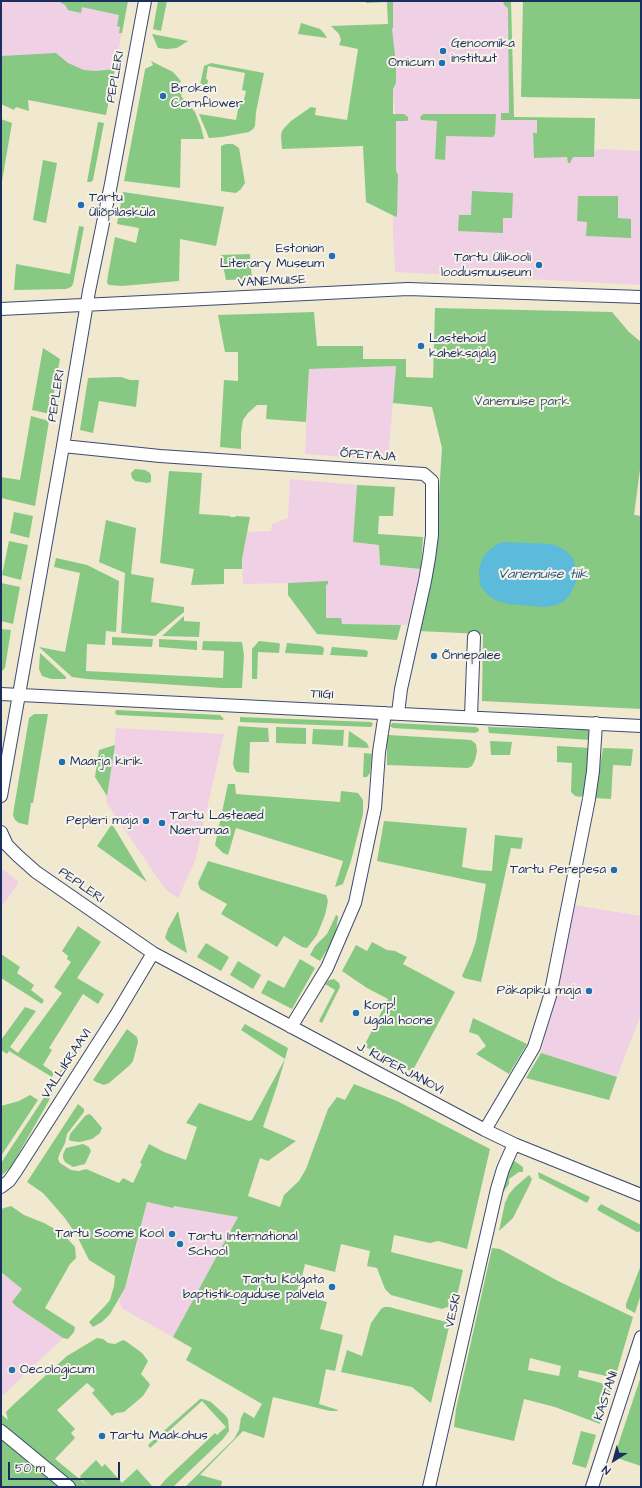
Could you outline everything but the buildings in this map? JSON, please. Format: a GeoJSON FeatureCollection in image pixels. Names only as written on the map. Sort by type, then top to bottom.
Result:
{"type":"FeatureCollection","features":[{"type":"Feature","properties":{"kind":"street","name":"PEPLERI"},"geometry":{"type":"LineString","coordinates":[[1,796],[87,304],[145,1]]}},
{"type":"Feature","properties":{"kind":"street","name":"VANEMUISE"},"geometry":{"type":"LineString","coordinates":[[1,308],[408,289],[641,297]]}},
{"type":"Feature","properties":{"kind":"street","name":"ÕPETAJA"},"geometry":{"type":"LineString","coordinates":[[63,446],[151,455],[424,474],[432,481],[432,536],[425,581],[401,689],[398,713]]}},
{"type":"Feature","properties":{"kind":"street"},"geometry":{"type":"LineString","coordinates":[[471,716],[474,637]]}},
{"type":"Feature","properties":{"kind":"street","name":"TIIGI"},"geometry":{"type":"LineString","coordinates":[[1,694],[471,716],[641,726]]}},
{"type":"Feature","properties":{"kind":"street"},"geometry":{"type":"LineString","coordinates":[[291,1027],[327,968],[355,903],[375,808],[379,752],[385,713]]}},
{"type":"Feature","properties":{"kind":"street"},"geometry":{"type":"LineString","coordinates":[[485,1130],[534,1047],[550,996],[593,771],[596,723]]}},
{"type":"Feature","properties":{"kind":"street","name":"PEPLERI"},"geometry":{"type":"LineString","coordinates":[[1,832],[7,845],[36,872],[153,953]]}},
{"type":"Feature","properties":{"kind":"street","name":"J. KUPERJANOVI"},"geometry":{"type":"LineString","coordinates":[[153,953],[485,1130],[514,1144],[641,1195]]}},
{"type":"Feature","properties":{"kind":"street","name":"VALLIKRAAVI"},"geometry":{"type":"LineString","coordinates":[[1,1187],[9,1181],[16,1171],[116,1015],[153,953]]}},
{"type":"Feature","properties":{"kind":"street","name":"VESKI"},"geometry":{"type":"LineString","coordinates":[[429,1487],[497,1189],[503,1169],[514,1144]]}},
{"type":"Feature","properties":{"kind":"street","name":"KASTANI"},"geometry":{"type":"LineString","coordinates":[[592,1487],[641,1337]]}},
{"type":"Feature","properties":{"kind":"street"},"geometry":{"type":"LineString","coordinates":[[1,1431],[69,1487]]}},
{"type":"Feature","properties":{"kind":"shaded area"},"geometry":{"type":"Polygon","coordinates":[[[1,1],[128,1],[106,115],[28,100],[1,101],[1,1]]]}},
{"type":"Feature","properties":{"kind":"shaded area"},"geometry":{"type":"Polygon","coordinates":[[[387,1],[511,1],[514,118],[543,117],[594,151],[600,149],[641,151],[641,285],[395,272],[393,231],[396,120],[391,80],[387,1]]]}},
{"type":"Feature","properties":{"kind":"shaded area"},"geometry":{"type":"Polygon","coordinates":[[[396,366],[388,460],[305,454],[309,369],[396,366]]]}},
{"type":"Feature","properties":{"kind":"shaded area"},"geometry":{"type":"Polygon","coordinates":[[[290,479],[357,485],[353,542],[379,545],[380,565],[421,569],[407,625],[342,624],[320,616],[288,583],[243,584],[242,559],[247,532],[271,531],[272,524],[288,518],[290,479]]]}},
{"type":"Feature","properties":{"kind":"shaded area","name":"Tartu Lasteaed Naerumaa"},"geometry":{"type":"Polygon","coordinates":[[[116,728],[224,734],[195,861],[178,898],[165,889],[106,802],[116,728]]]}},
{"type":"Feature","properties":{"kind":"shaded area"},"geometry":{"type":"Polygon","coordinates":[[[1,868],[19,882],[1,908],[1,868]]]}},
{"type":"Feature","properties":{"kind":"shaded area"},"geometry":{"type":"Polygon","coordinates":[[[574,905],[641,916],[641,1014],[617,1077],[541,1053],[574,905]]]}},
{"type":"Feature","properties":{"kind":"shaded area","name":"Tartu International School"},"geometry":{"type":"Polygon","coordinates":[[[147,1202],[173,1208],[174,1206],[238,1217],[173,1337],[123,1309],[119,1301],[130,1272],[147,1202]]]}},
{"type":"Feature","properties":{"kind":"shaded area"},"geometry":{"type":"Polygon","coordinates":[[[1,1272],[22,1289],[17,1307],[63,1338],[1,1397],[1,1272]]]}},
{"type":"Feature","properties":{"kind":"green space"},"geometry":{"type":"Polygon","coordinates":[[[58,1],[128,1],[122,33],[119,33],[120,27],[117,26],[119,15],[82,7],[81,13],[68,10],[65,5],[58,1]]]}},
{"type":"Feature","properties":{"kind":"green space"},"geometry":{"type":"Polygon","coordinates":[[[158,1],[167,1],[161,31],[153,29],[158,1]]]}},
{"type":"Feature","properties":{"kind":"green space"},"geometry":{"type":"Polygon","coordinates":[[[366,1],[393,1],[392,29],[396,64],[396,83],[393,89],[393,114],[404,114],[408,117],[407,121],[396,121],[396,171],[398,175],[396,217],[366,202],[363,146],[282,149],[282,131],[291,121],[311,107],[316,108],[315,115],[347,120],[358,49],[339,45],[341,40],[339,34],[331,26],[388,24],[387,2],[366,3],[366,1]]]}},
{"type":"Feature","properties":{"kind":"green space"},"geometry":{"type":"Polygon","coordinates":[[[503,1],[511,1],[514,117],[595,118],[594,157],[573,157],[570,163],[568,163],[567,157],[534,158],[533,133],[537,133],[537,120],[501,120],[501,113],[509,113],[508,8],[504,5],[503,1]]]}},
{"type":"Feature","properties":{"kind":"green space"},"geometry":{"type":"Polygon","coordinates":[[[523,1],[641,1],[641,99],[521,97],[523,1]]]}},
{"type":"Feature","properties":{"kind":"green space"},"geometry":{"type":"Polygon","coordinates":[[[301,23],[320,29],[327,38],[298,34],[301,23]]]}},
{"type":"Feature","properties":{"kind":"green space"},"geometry":{"type":"Polygon","coordinates":[[[152,34],[188,41],[177,48],[158,48],[152,34]]]}},
{"type":"Feature","properties":{"kind":"green space"},"geometry":{"type":"Polygon","coordinates":[[[56,53],[68,63],[84,70],[96,71],[115,69],[106,115],[28,100],[29,111],[16,107],[14,110],[1,104],[1,56],[56,53]]]}},
{"type":"Feature","properties":{"kind":"green space"},"geometry":{"type":"Polygon","coordinates":[[[151,61],[173,72],[181,81],[177,89],[195,112],[204,139],[181,139],[180,188],[124,181],[145,69],[153,65],[151,61]]]}},
{"type":"Feature","properties":{"kind":"green space"},"geometry":{"type":"Polygon","coordinates":[[[211,63],[264,73],[256,112],[255,126],[249,132],[209,138],[199,114],[236,120],[240,99],[244,100],[246,91],[242,90],[245,73],[208,66],[206,79],[208,80],[207,86],[200,85],[204,66],[211,63]]]}},
{"type":"Feature","properties":{"kind":"green space"},"geometry":{"type":"Polygon","coordinates":[[[423,114],[496,114],[495,134],[493,137],[446,136],[445,160],[435,159],[437,121],[421,120],[420,117],[423,114]]]}},
{"type":"Feature","properties":{"kind":"green space"},"geometry":{"type":"Polygon","coordinates":[[[1,119],[12,123],[1,187],[1,119]]]}},
{"type":"Feature","properties":{"kind":"green space"},"geometry":{"type":"Polygon","coordinates":[[[98,122],[104,123],[93,180],[91,182],[87,182],[98,122]]]}},
{"type":"Feature","properties":{"kind":"green space"},"geometry":{"type":"Polygon","coordinates":[[[233,144],[239,148],[245,183],[236,193],[221,191],[221,146],[233,144]]]}},
{"type":"Feature","properties":{"kind":"green space"},"geometry":{"type":"Polygon","coordinates":[[[43,160],[57,163],[46,223],[33,220],[43,160]]]}},
{"type":"Feature","properties":{"kind":"green space"},"geometry":{"type":"Polygon","coordinates":[[[472,191],[513,193],[512,218],[503,218],[503,233],[458,231],[459,215],[471,215],[472,191]]]}},
{"type":"Feature","properties":{"kind":"green space"},"geometry":{"type":"Polygon","coordinates":[[[123,192],[224,207],[216,246],[180,239],[179,281],[122,286],[109,285],[107,283],[108,275],[115,237],[136,243],[139,228],[117,224],[123,192]]]}},
{"type":"Feature","properties":{"kind":"green space"},"geometry":{"type":"Polygon","coordinates":[[[578,196],[618,196],[618,218],[631,219],[631,238],[586,236],[587,222],[577,221],[578,196]]]}},
{"type":"Feature","properties":{"kind":"green space"},"geometry":{"type":"Polygon","coordinates":[[[79,226],[84,227],[73,284],[71,287],[66,289],[14,290],[16,264],[70,274],[79,226]]]}},
{"type":"Feature","properties":{"kind":"green space"},"geometry":{"type":"Polygon","coordinates":[[[250,254],[252,279],[226,280],[221,255],[250,254]]]}},
{"type":"Feature","properties":{"kind":"green space","name":"Vanemuise park"},"geometry":{"type":"Polygon","coordinates":[[[435,308],[612,312],[629,332],[641,342],[641,462],[634,515],[641,516],[641,709],[482,701],[483,634],[418,631],[438,510],[442,448],[432,407],[393,403],[396,366],[309,369],[306,422],[266,419],[267,405],[257,405],[243,420],[241,449],[220,447],[224,380],[238,381],[238,352],[225,352],[218,315],[314,312],[317,346],[363,346],[363,359],[406,359],[406,377],[433,378],[435,308]]]}},
{"type":"Feature","properties":{"kind":"green space"},"geometry":{"type":"Polygon","coordinates":[[[43,348],[60,359],[50,414],[32,410],[43,348]]]}},
{"type":"Feature","properties":{"kind":"green space"},"geometry":{"type":"Polygon","coordinates":[[[121,377],[130,380],[139,380],[136,407],[99,401],[93,433],[80,430],[88,378],[121,377]]]}},
{"type":"Feature","properties":{"kind":"green space"},"geometry":{"type":"Polygon","coordinates":[[[31,416],[49,421],[35,506],[1,498],[1,477],[20,480],[31,416]]]}},
{"type":"Feature","properties":{"kind":"green space"},"geometry":{"type":"Polygon","coordinates":[[[135,469],[145,470],[150,473],[151,482],[147,483],[135,481],[132,478],[131,473],[135,469]]]}},
{"type":"Feature","properties":{"kind":"green space"},"geometry":{"type":"Polygon","coordinates":[[[169,471],[202,473],[199,514],[250,517],[242,559],[242,569],[224,569],[224,584],[191,585],[194,569],[160,563],[169,471]]]}},
{"type":"Feature","properties":{"kind":"green space"},"geometry":{"type":"Polygon","coordinates":[[[357,485],[395,487],[393,516],[379,516],[378,534],[423,537],[421,569],[380,565],[379,545],[353,542],[357,485]]]}},
{"type":"Feature","properties":{"kind":"green space"},"geometry":{"type":"Polygon","coordinates":[[[14,512],[33,516],[29,538],[10,533],[14,512]]]}},
{"type":"Feature","properties":{"kind":"green space"},"geometry":{"type":"Polygon","coordinates":[[[106,520],[136,528],[131,574],[154,578],[151,602],[184,607],[184,612],[155,636],[121,633],[125,573],[99,562],[106,520]]]}},
{"type":"Feature","properties":{"kind":"green space"},"geometry":{"type":"Polygon","coordinates":[[[9,541],[28,545],[21,580],[2,575],[9,541]]]}},
{"type":"Feature","properties":{"kind":"green space"},"geometry":{"type":"Polygon","coordinates":[[[56,558],[87,565],[119,581],[116,632],[106,631],[105,645],[87,644],[86,671],[223,678],[224,651],[202,650],[203,641],[242,642],[244,655],[242,688],[222,688],[72,677],[39,647],[65,652],[80,573],[54,567],[56,558]]]}},
{"type":"Feature","properties":{"kind":"green space"},"geometry":{"type":"Polygon","coordinates":[[[328,581],[328,584],[326,585],[326,618],[341,618],[342,624],[401,625],[397,640],[317,634],[288,595],[288,583],[328,581]]]}},
{"type":"Feature","properties":{"kind":"green space"},"geometry":{"type":"Polygon","coordinates":[[[1,583],[20,587],[13,624],[1,621],[1,583]]]}},
{"type":"Feature","properties":{"kind":"green space"},"geometry":{"type":"Polygon","coordinates":[[[184,616],[184,621],[200,622],[199,637],[162,636],[184,616]]]}},
{"type":"Feature","properties":{"kind":"green space"},"geometry":{"type":"Polygon","coordinates":[[[1,629],[11,630],[5,668],[1,672],[1,629]]]}},
{"type":"Feature","properties":{"kind":"green space"},"geometry":{"type":"Polygon","coordinates":[[[112,637],[153,639],[152,647],[112,645],[112,637]]]}},
{"type":"Feature","properties":{"kind":"green space"},"geometry":{"type":"Polygon","coordinates":[[[159,639],[197,641],[197,650],[159,647],[159,639]]]}},
{"type":"Feature","properties":{"kind":"green space"},"geometry":{"type":"Polygon","coordinates":[[[259,641],[280,644],[279,653],[258,652],[257,679],[252,679],[252,649],[259,641]]]}},
{"type":"Feature","properties":{"kind":"green space"},"geometry":{"type":"Polygon","coordinates":[[[287,643],[321,646],[324,648],[323,655],[285,653],[287,643]]]}},
{"type":"Feature","properties":{"kind":"green space"},"geometry":{"type":"Polygon","coordinates":[[[332,647],[366,650],[368,652],[367,657],[330,655],[332,647]]]}},
{"type":"Feature","properties":{"kind":"green space"},"geometry":{"type":"Polygon","coordinates":[[[40,653],[66,677],[66,679],[51,679],[42,676],[39,669],[40,653]]]}},
{"type":"Feature","properties":{"kind":"green space"},"geometry":{"type":"Polygon","coordinates":[[[116,710],[220,715],[224,719],[117,715],[115,713],[116,710]]]}},
{"type":"Feature","properties":{"kind":"green space"},"geometry":{"type":"Polygon","coordinates":[[[34,714],[48,714],[28,825],[19,823],[15,820],[13,815],[29,718],[34,714]]]}},
{"type":"Feature","properties":{"kind":"green space"},"geometry":{"type":"Polygon","coordinates":[[[240,717],[371,722],[373,724],[371,727],[240,722],[240,717]]]}},
{"type":"Feature","properties":{"kind":"green space"},"geometry":{"type":"Polygon","coordinates":[[[392,723],[476,727],[479,731],[475,733],[393,728],[390,726],[392,723]]]}},
{"type":"Feature","properties":{"kind":"green space"},"geometry":{"type":"Polygon","coordinates":[[[238,726],[268,728],[269,742],[250,742],[249,773],[237,772],[233,764],[238,726]]]}},
{"type":"Feature","properties":{"kind":"green space"},"geometry":{"type":"Polygon","coordinates":[[[276,727],[306,728],[306,744],[276,743],[276,727]]]}},
{"type":"Feature","properties":{"kind":"green space"},"geometry":{"type":"Polygon","coordinates":[[[488,727],[590,730],[590,740],[489,733],[488,727]]]}},
{"type":"Feature","properties":{"kind":"green space"},"geometry":{"type":"Polygon","coordinates":[[[313,729],[344,730],[343,746],[312,744],[313,729]]]}},
{"type":"Feature","properties":{"kind":"green space"},"geometry":{"type":"Polygon","coordinates":[[[349,731],[367,743],[369,748],[348,747],[349,731]]]}},
{"type":"Feature","properties":{"kind":"green space"},"geometry":{"type":"Polygon","coordinates":[[[387,736],[471,740],[476,744],[477,751],[475,760],[472,766],[468,768],[387,765],[387,736]]]}},
{"type":"Feature","properties":{"kind":"green space"},"geometry":{"type":"Polygon","coordinates":[[[490,741],[512,742],[510,755],[491,755],[490,741]]]}},
{"type":"Feature","properties":{"kind":"green space"},"geometry":{"type":"Polygon","coordinates":[[[115,745],[107,796],[95,777],[99,750],[115,745]]]}},
{"type":"Feature","properties":{"kind":"green space"},"geometry":{"type":"Polygon","coordinates":[[[557,746],[590,748],[583,795],[580,797],[575,796],[571,792],[572,763],[557,762],[557,746]]]}},
{"type":"Feature","properties":{"kind":"green space"},"geometry":{"type":"Polygon","coordinates":[[[603,748],[633,749],[631,766],[613,765],[611,799],[595,798],[603,748]]]}},
{"type":"Feature","properties":{"kind":"green space"},"geometry":{"type":"Polygon","coordinates":[[[364,753],[372,754],[370,773],[367,777],[363,777],[364,753]]]}},
{"type":"Feature","properties":{"kind":"green space"},"geometry":{"type":"Polygon","coordinates":[[[228,784],[235,784],[236,794],[340,802],[341,791],[358,793],[363,800],[363,814],[351,861],[343,884],[335,887],[343,861],[236,828],[228,855],[223,853],[215,845],[228,784]]]}},
{"type":"Feature","properties":{"kind":"green space"},"geometry":{"type":"Polygon","coordinates":[[[384,821],[467,828],[462,867],[477,870],[492,871],[495,835],[523,838],[521,849],[511,848],[481,982],[464,978],[462,976],[476,941],[486,884],[377,861],[384,821]]]}},
{"type":"Feature","properties":{"kind":"green space"},"geometry":{"type":"Polygon","coordinates":[[[112,824],[147,882],[97,846],[112,824]]]}},
{"type":"Feature","properties":{"kind":"green space"},"geometry":{"type":"Polygon","coordinates":[[[208,861],[326,895],[328,901],[325,915],[317,935],[307,948],[302,947],[284,936],[277,947],[221,914],[227,904],[200,889],[198,883],[208,861]]]}},
{"type":"Feature","properties":{"kind":"green space"},"geometry":{"type":"Polygon","coordinates":[[[178,911],[187,953],[170,943],[165,938],[168,929],[178,911]]]}},
{"type":"Feature","properties":{"kind":"green space"},"geometry":{"type":"Polygon","coordinates":[[[336,915],[338,918],[335,937],[320,961],[310,955],[315,946],[327,934],[336,915]]]}},
{"type":"Feature","properties":{"kind":"green space"},"geometry":{"type":"Polygon","coordinates":[[[78,926],[101,942],[77,978],[104,994],[98,1004],[83,994],[49,1048],[52,1050],[43,1065],[54,1073],[52,1077],[9,1051],[7,1054],[1,1050],[1,1040],[25,1007],[36,1011],[10,1047],[18,1053],[62,993],[54,987],[71,962],[67,959],[68,956],[62,951],[78,926]]]}},
{"type":"Feature","properties":{"kind":"green space"},"geometry":{"type":"Polygon","coordinates":[[[372,942],[387,950],[395,951],[407,957],[403,964],[455,992],[412,1072],[364,1046],[388,999],[367,988],[342,971],[356,945],[367,951],[372,942]]]}},
{"type":"Feature","properties":{"kind":"green space"},"geometry":{"type":"Polygon","coordinates":[[[206,943],[229,957],[221,971],[197,957],[206,943]]]}},
{"type":"Feature","properties":{"kind":"green space"},"geometry":{"type":"Polygon","coordinates":[[[1,954],[20,967],[17,973],[34,985],[31,990],[44,1000],[42,1004],[1,978],[1,954]]]}},
{"type":"Feature","properties":{"kind":"green space"},"geometry":{"type":"Polygon","coordinates":[[[300,959],[315,968],[292,1009],[261,993],[268,980],[284,988],[300,959]]]}},
{"type":"Feature","properties":{"kind":"green space"},"geometry":{"type":"Polygon","coordinates":[[[238,961],[261,975],[253,989],[230,975],[238,961]]]}},
{"type":"Feature","properties":{"kind":"green space"},"geometry":{"type":"Polygon","coordinates":[[[334,979],[339,983],[340,987],[322,1023],[319,1021],[335,990],[325,984],[329,980],[334,979]]]}},
{"type":"Feature","properties":{"kind":"green space"},"geometry":{"type":"Polygon","coordinates":[[[473,1018],[527,1044],[509,1074],[476,1054],[486,1046],[478,1035],[469,1032],[473,1018]]]}},
{"type":"Feature","properties":{"kind":"green space"},"geometry":{"type":"Polygon","coordinates":[[[245,1024],[288,1048],[285,1059],[241,1030],[245,1024]]]}},
{"type":"Feature","properties":{"kind":"green space"},"geometry":{"type":"Polygon","coordinates":[[[127,1029],[137,1037],[138,1042],[133,1061],[109,1083],[104,1085],[96,1082],[93,1080],[127,1029]]]}},
{"type":"Feature","properties":{"kind":"green space"},"geometry":{"type":"Polygon","coordinates":[[[84,1035],[86,1038],[61,1077],[58,1075],[84,1035]]]}},
{"type":"Feature","properties":{"kind":"green space"},"geometry":{"type":"Polygon","coordinates":[[[541,1053],[617,1077],[609,1100],[526,1078],[541,1053]]]}},
{"type":"Feature","properties":{"kind":"green space"},"geometry":{"type":"Polygon","coordinates":[[[285,1059],[263,1127],[296,1141],[268,1161],[260,1158],[248,1196],[280,1207],[284,1195],[299,1181],[306,1169],[328,1109],[337,1097],[345,1100],[354,1084],[397,1101],[490,1149],[467,1249],[438,1241],[430,1243],[394,1235],[391,1252],[463,1270],[454,1309],[447,1307],[442,1309],[391,1295],[385,1289],[377,1268],[367,1266],[370,1251],[341,1244],[335,1272],[305,1264],[298,1294],[327,1302],[320,1329],[343,1335],[335,1371],[326,1369],[319,1404],[338,1410],[330,1411],[273,1397],[264,1438],[243,1431],[200,1475],[222,1481],[221,1487],[185,1487],[234,1439],[239,1430],[241,1418],[244,1412],[254,1418],[262,1404],[186,1360],[192,1348],[173,1337],[238,1217],[174,1206],[173,1208],[147,1202],[125,1288],[110,1314],[102,1322],[93,1327],[89,1322],[110,1300],[115,1276],[89,1260],[76,1234],[64,1217],[43,1193],[27,1182],[78,1104],[84,1109],[84,1112],[67,1134],[58,1159],[60,1163],[71,1170],[79,1171],[86,1169],[119,1183],[123,1178],[133,1183],[149,1144],[164,1152],[186,1160],[197,1127],[186,1123],[199,1103],[249,1121],[252,1120],[285,1059]]]}},
{"type":"Feature","properties":{"kind":"green space"},"geometry":{"type":"Polygon","coordinates":[[[51,1087],[53,1087],[54,1091],[47,1104],[10,1168],[1,1176],[1,1163],[51,1087]]]}},
{"type":"Feature","properties":{"kind":"green space"},"geometry":{"type":"Polygon","coordinates":[[[30,1095],[38,1100],[1,1156],[1,1106],[19,1101],[30,1095]]]}},
{"type":"Feature","properties":{"kind":"green space"},"geometry":{"type":"Polygon","coordinates":[[[89,1114],[102,1128],[100,1133],[92,1139],[80,1142],[69,1140],[70,1134],[85,1116],[89,1114]]]}},
{"type":"Feature","properties":{"kind":"green space"},"geometry":{"type":"Polygon","coordinates":[[[83,1144],[89,1147],[91,1151],[85,1164],[73,1167],[65,1162],[63,1154],[66,1148],[83,1144]]]}},
{"type":"Feature","properties":{"kind":"green space"},"geometry":{"type":"Polygon","coordinates":[[[513,1160],[523,1167],[523,1172],[519,1172],[509,1179],[509,1184],[499,1198],[513,1160]]]}},
{"type":"Feature","properties":{"kind":"green space"},"geometry":{"type":"Polygon","coordinates":[[[538,1172],[590,1197],[587,1203],[539,1178],[538,1172]]]}},
{"type":"Feature","properties":{"kind":"green space"},"geometry":{"type":"Polygon","coordinates":[[[529,1175],[532,1179],[513,1218],[499,1231],[505,1203],[509,1194],[529,1175]]]}},
{"type":"Feature","properties":{"kind":"green space"},"geometry":{"type":"Polygon","coordinates":[[[601,1204],[641,1225],[641,1231],[637,1232],[599,1211],[597,1209],[601,1204]]]}},
{"type":"Feature","properties":{"kind":"green space"},"geometry":{"type":"Polygon","coordinates":[[[11,1206],[24,1215],[55,1229],[65,1236],[75,1247],[76,1258],[70,1264],[45,1308],[75,1327],[74,1332],[68,1339],[63,1338],[17,1307],[12,1302],[22,1289],[1,1272],[1,1209],[11,1206]]]}},
{"type":"Feature","properties":{"kind":"green space"},"geometry":{"type":"Polygon","coordinates":[[[492,1248],[500,1249],[558,1281],[633,1317],[615,1378],[579,1370],[578,1377],[612,1386],[600,1424],[555,1407],[524,1399],[514,1441],[454,1427],[456,1409],[492,1248]],[[530,1358],[528,1370],[559,1376],[561,1366],[530,1358]]]}},
{"type":"Feature","properties":{"kind":"green space"},"geometry":{"type":"Polygon","coordinates":[[[641,1265],[641,1294],[635,1313],[626,1308],[626,1304],[641,1265]]]}},
{"type":"Feature","properties":{"kind":"green space"},"geometry":{"type":"Polygon","coordinates":[[[384,1307],[450,1323],[431,1403],[412,1387],[341,1372],[347,1350],[362,1356],[371,1323],[384,1307]]]}},
{"type":"Feature","properties":{"kind":"green space"},"geometry":{"type":"Polygon","coordinates":[[[97,1338],[103,1339],[108,1343],[115,1344],[123,1340],[142,1353],[148,1361],[141,1374],[150,1385],[143,1396],[124,1412],[116,1413],[112,1416],[92,1393],[95,1390],[87,1383],[57,1410],[75,1429],[71,1433],[75,1438],[55,1459],[88,1486],[80,1476],[96,1460],[102,1467],[105,1464],[122,1483],[137,1469],[153,1487],[1,1487],[1,1414],[8,1420],[6,1412],[14,1404],[67,1356],[97,1338]]]}},
{"type":"Feature","properties":{"kind":"green space"},"geometry":{"type":"Polygon","coordinates":[[[641,1376],[641,1466],[614,1457],[641,1376]]]}},
{"type":"Feature","properties":{"kind":"green space"},"geometry":{"type":"Polygon","coordinates":[[[200,1399],[211,1402],[225,1415],[228,1419],[229,1431],[223,1439],[173,1487],[159,1487],[215,1433],[217,1435],[226,1427],[202,1401],[150,1448],[148,1445],[200,1399]]]}},
{"type":"Feature","properties":{"kind":"green space"},"geometry":{"type":"Polygon","coordinates":[[[581,1431],[596,1435],[586,1468],[572,1464],[581,1431]]]}},
{"type":"Feature","properties":{"kind":"water","name":"Vanemuise tiik"},"geometry":{"type":"Polygon","coordinates":[[[503,542],[552,544],[565,550],[572,557],[577,570],[577,580],[570,595],[563,602],[557,605],[544,607],[507,604],[495,600],[488,595],[480,585],[479,569],[487,552],[503,542]]]}},
{"type":"Feature","properties":{"kind":"place","name":"Genoomika instituut"},"geometry":{"type":"Point","coordinates":[443,51]}},
{"type":"Feature","properties":{"kind":"place","name":"Omicum"},"geometry":{"type":"Point","coordinates":[442,63]}},
{"type":"Feature","properties":{"kind":"place","name":"Broken Cornflower"},"geometry":{"type":"Point","coordinates":[163,96]}},
{"type":"Feature","properties":{"kind":"place","name":"Tartu Üliõpilasküla"},"geometry":{"type":"Point","coordinates":[81,205]}},
{"type":"Feature","properties":{"kind":"place","name":"Estonian Literary Museum"},"geometry":{"type":"Point","coordinates":[332,256]}},
{"type":"Feature","properties":{"kind":"place","name":"Tartu Ülikooli loodusmuuseum"},"geometry":{"type":"Point","coordinates":[539,265]}},
{"type":"Feature","properties":{"kind":"place","name":"Lastehoid kaheksajalg"},"geometry":{"type":"Point","coordinates":[421,346]}},
{"type":"Feature","properties":{"kind":"place","name":"Õnnepalee"},"geometry":{"type":"Point","coordinates":[434,656]}},
{"type":"Feature","properties":{"kind":"place","name":"Maarja kirik"},"geometry":{"type":"Point","coordinates":[62,762]}},
{"type":"Feature","properties":{"kind":"place","name":"Pepleri maja"},"geometry":{"type":"Point","coordinates":[146,821]}},
{"type":"Feature","properties":{"kind":"place","name":"Tartu Lasteaed Naerumaa"},"geometry":{"type":"Point","coordinates":[162,823]}},
{"type":"Feature","properties":{"kind":"place","name":"Tartu Perepesa"},"geometry":{"type":"Point","coordinates":[614,870]}},
{"type":"Feature","properties":{"kind":"place","name":"Päkapiku maja"},"geometry":{"type":"Point","coordinates":[589,991]}},
{"type":"Feature","properties":{"kind":"place","name":"Korp! Ugala hoone"},"geometry":{"type":"Point","coordinates":[356,1013]}},
{"type":"Feature","properties":{"kind":"place","name":"Tartu Soome Kool"},"geometry":{"type":"Point","coordinates":[172,1234]}},
{"type":"Feature","properties":{"kind":"place","name":"Tartu International School"},"geometry":{"type":"Point","coordinates":[180,1244]}},
{"type":"Feature","properties":{"kind":"place","name":"Tartu Kolgata baptistikoguduse palvela"},"geometry":{"type":"Point","coordinates":[332,1287]}},
{"type":"Feature","properties":{"kind":"place","name":"Oecologicum"},"geometry":{"type":"Point","coordinates":[12,1370]}},
{"type":"Feature","properties":{"kind":"place","name":"Tartu Maakohus"},"geometry":{"type":"Point","coordinates":[102,1436]}}]}
